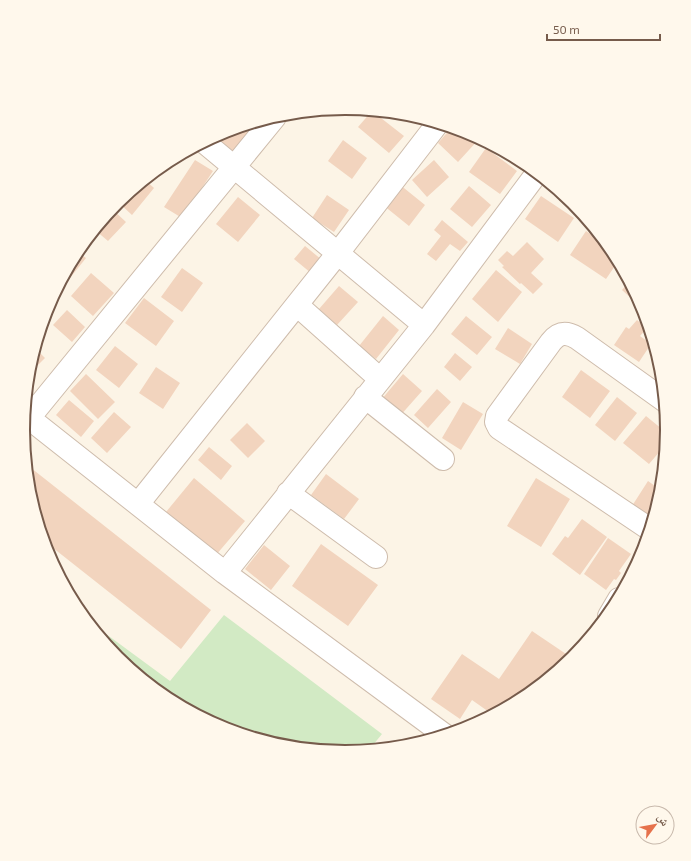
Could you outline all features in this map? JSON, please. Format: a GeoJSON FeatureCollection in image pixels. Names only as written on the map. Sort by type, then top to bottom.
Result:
{"type":"FeatureCollection","features":[{"type":"Feature","properties":{"kind":"street"},"geometry":{"type":"LineString","coordinates":[[31,411],[268,125]]}},
{"type":"Feature","properties":{"kind":"street"},"geometry":{"type":"LineString","coordinates":[[138,504],[338,253],[434,128]]}},
{"type":"Feature","properties":{"kind":"street"},"geometry":{"type":"LineString","coordinates":[[209,146],[424,325]]}},
{"type":"Feature","properties":{"kind":"street"},"geometry":{"type":"LineString","coordinates":[[225,573],[424,325],[534,177]]}},
{"type":"Feature","properties":{"kind":"street"},"geometry":{"type":"LineString","coordinates":[[297,305],[380,379]]}},
{"type":"Feature","properties":{"kind":"street"},"geometry":{"type":"LineString","coordinates":[[646,526],[499,428],[496,422],[497,416],[551,342],[556,336],[563,333],[571,334],[659,396]]}},
{"type":"Feature","properties":{"kind":"street"},"geometry":{"type":"LineString","coordinates":[[365,397],[443,459]]}},
{"type":"Feature","properties":{"kind":"street"},"geometry":{"type":"LineString","coordinates":[[31,419],[225,573],[440,731]]}},
{"type":"Feature","properties":{"kind":"street"},"geometry":{"type":"LineString","coordinates":[[288,494],[376,557]]}},
{"type":"Feature","properties":{"kind":"green space"},"geometry":{"type":"Polygon","coordinates":[[[224,615],[382,734],[374,744],[346,746],[325,745],[284,740],[225,722],[188,704],[153,681],[122,654],[101,630],[170,681],[224,615]]]}},
{"type":"Feature","properties":{"kind":"building"},"geometry":{"type":"Polygon","coordinates":[[[368,116],[380,117],[404,136],[389,153],[358,127],[368,116]]]}},
{"type":"Feature","properties":{"kind":"building"},"geometry":{"type":"Polygon","coordinates":[[[256,128],[236,154],[221,141],[256,128]]]}},
{"type":"Feature","properties":{"kind":"building"},"geometry":{"type":"Polygon","coordinates":[[[447,132],[475,143],[458,162],[438,143],[447,132]]]}},
{"type":"Feature","properties":{"kind":"building"},"geometry":{"type":"Polygon","coordinates":[[[343,140],[367,158],[352,179],[328,161],[343,140]]]}},
{"type":"Feature","properties":{"kind":"building"},"geometry":{"type":"Polygon","coordinates":[[[486,148],[517,171],[500,194],[469,172],[486,148]]]}},
{"type":"Feature","properties":{"kind":"building"},"geometry":{"type":"Polygon","coordinates":[[[195,160],[213,171],[182,218],[164,207],[195,160]]]}},
{"type":"Feature","properties":{"kind":"building"},"geometry":{"type":"Polygon","coordinates":[[[434,160],[449,177],[427,197],[412,180],[434,160]]]}},
{"type":"Feature","properties":{"kind":"building"},"geometry":{"type":"Polygon","coordinates":[[[149,183],[154,188],[132,215],[123,206],[149,183]]]}},
{"type":"Feature","properties":{"kind":"building"},"geometry":{"type":"Polygon","coordinates":[[[399,184],[425,205],[409,226],[383,205],[399,184]]]}},
{"type":"Feature","properties":{"kind":"building"},"geometry":{"type":"Polygon","coordinates":[[[469,186],[491,205],[472,227],[450,209],[469,186]]]}},
{"type":"Feature","properties":{"kind":"building"},"geometry":{"type":"Polygon","coordinates":[[[327,195],[349,210],[334,232],[312,218],[327,195]]]}},
{"type":"Feature","properties":{"kind":"building"},"geometry":{"type":"Polygon","coordinates":[[[541,196],[574,218],[558,242],[525,219],[541,196]]]}},
{"type":"Feature","properties":{"kind":"building"},"geometry":{"type":"Polygon","coordinates":[[[238,197],[260,215],[238,242],[216,224],[238,197]]]}},
{"type":"Feature","properties":{"kind":"building"},"geometry":{"type":"Polygon","coordinates":[[[116,213],[126,222],[108,241],[99,233],[116,213]]]}},
{"type":"Feature","properties":{"kind":"building"},"geometry":{"type":"Polygon","coordinates":[[[442,220],[468,242],[460,251],[450,244],[436,261],[427,254],[441,236],[434,230],[442,220]]]}},
{"type":"Feature","properties":{"kind":"building"},"geometry":{"type":"Polygon","coordinates":[[[586,231],[596,238],[615,266],[606,279],[570,255],[586,231]]]}},
{"type":"Feature","properties":{"kind":"building"},"geometry":{"type":"Polygon","coordinates":[[[527,242],[544,259],[531,273],[543,284],[533,294],[502,267],[504,266],[498,260],[507,251],[513,256],[527,242]]]}},
{"type":"Feature","properties":{"kind":"building"},"geometry":{"type":"Polygon","coordinates":[[[305,246],[322,260],[311,273],[294,259],[305,246]]]}},
{"type":"Feature","properties":{"kind":"building"},"geometry":{"type":"Polygon","coordinates":[[[83,256],[86,258],[69,280],[83,256]]]}},
{"type":"Feature","properties":{"kind":"building"},"geometry":{"type":"Polygon","coordinates":[[[182,268],[203,283],[182,312],[161,297],[182,268]]]}},
{"type":"Feature","properties":{"kind":"building"},"geometry":{"type":"Polygon","coordinates":[[[496,270],[522,292],[498,322],[472,299],[496,270]]]}},
{"type":"Feature","properties":{"kind":"building"},"geometry":{"type":"Polygon","coordinates":[[[91,273],[114,293],[93,316],[71,296],[91,273]]]}},
{"type":"Feature","properties":{"kind":"building"},"geometry":{"type":"Polygon","coordinates":[[[339,286],[358,302],[337,325],[319,309],[339,286]]]}},
{"type":"Feature","properties":{"kind":"building"},"geometry":{"type":"Polygon","coordinates":[[[626,286],[632,299],[622,290],[626,286]]]}},
{"type":"Feature","properties":{"kind":"building"},"geometry":{"type":"Polygon","coordinates":[[[144,298],[174,321],[156,346],[125,323],[144,298]]]}},
{"type":"Feature","properties":{"kind":"building"},"geometry":{"type":"Polygon","coordinates":[[[67,310],[85,327],[72,342],[53,325],[67,310]]]}},
{"type":"Feature","properties":{"kind":"building"},"geometry":{"type":"Polygon","coordinates":[[[383,316],[399,330],[376,359],[359,346],[383,316]]]}},
{"type":"Feature","properties":{"kind":"building"},"geometry":{"type":"Polygon","coordinates":[[[466,316],[492,337],[477,355],[451,334],[466,316]]]}},
{"type":"Feature","properties":{"kind":"building"},"geometry":{"type":"Polygon","coordinates":[[[637,320],[642,324],[644,329],[645,331],[640,336],[648,342],[649,347],[639,362],[614,345],[626,327],[629,329],[637,320]]]}},
{"type":"Feature","properties":{"kind":"building"},"geometry":{"type":"Polygon","coordinates":[[[508,328],[532,344],[520,364],[495,349],[508,328]]]}},
{"type":"Feature","properties":{"kind":"building"},"geometry":{"type":"Polygon","coordinates":[[[115,346],[138,364],[119,388],[96,370],[115,346]]]}},
{"type":"Feature","properties":{"kind":"building"},"geometry":{"type":"Polygon","coordinates":[[[40,353],[45,358],[37,366],[40,353]]]}},
{"type":"Feature","properties":{"kind":"building"},"geometry":{"type":"Polygon","coordinates":[[[455,353],[472,367],[460,381],[444,367],[455,353]]]}},
{"type":"Feature","properties":{"kind":"building"},"geometry":{"type":"Polygon","coordinates":[[[156,367],[180,383],[163,409],[139,393],[156,367]]]}},
{"type":"Feature","properties":{"kind":"building"},"geometry":{"type":"Polygon","coordinates":[[[581,370],[610,391],[590,418],[562,397],[581,370]]]}},
{"type":"Feature","properties":{"kind":"building"},"geometry":{"type":"Polygon","coordinates":[[[86,374],[115,402],[98,419],[70,391],[86,374]]]}},
{"type":"Feature","properties":{"kind":"building"},"geometry":{"type":"Polygon","coordinates":[[[403,374],[422,391],[399,417],[381,400],[403,374]]]}},
{"type":"Feature","properties":{"kind":"building"},"geometry":{"type":"Polygon","coordinates":[[[656,377],[658,387],[652,383],[656,377]]]}},
{"type":"Feature","properties":{"kind":"building"},"geometry":{"type":"Polygon","coordinates":[[[437,389],[451,402],[428,428],[414,415],[437,389]]]}},
{"type":"Feature","properties":{"kind":"building"},"geometry":{"type":"Polygon","coordinates":[[[617,397],[637,413],[615,441],[595,425],[617,397]]]}},
{"type":"Feature","properties":{"kind":"building"},"geometry":{"type":"Polygon","coordinates":[[[69,400],[94,421],[81,437],[56,415],[69,400]]]}},
{"type":"Feature","properties":{"kind":"building"},"geometry":{"type":"Polygon","coordinates":[[[463,402],[483,414],[461,450],[442,438],[463,402]]]}},
{"type":"Feature","properties":{"kind":"building"},"geometry":{"type":"Polygon","coordinates":[[[114,412],[131,427],[107,453],[91,438],[114,412]]]}},
{"type":"Feature","properties":{"kind":"building"},"geometry":{"type":"Polygon","coordinates":[[[646,416],[661,428],[660,451],[649,464],[623,443],[646,416]]]}},
{"type":"Feature","properties":{"kind":"building"},"geometry":{"type":"Polygon","coordinates":[[[247,423],[265,441],[248,458],[230,440],[247,423]]]}},
{"type":"Feature","properties":{"kind":"building"},"geometry":{"type":"Polygon","coordinates":[[[209,447],[232,466],[221,480],[198,460],[209,447]]]}},
{"type":"Feature","properties":{"kind":"building"},"geometry":{"type":"Polygon","coordinates":[[[33,469],[211,610],[181,649],[53,548],[41,512],[33,469]]]}},
{"type":"Feature","properties":{"kind":"building"},"geometry":{"type":"Polygon","coordinates":[[[326,474],[359,499],[344,519],[311,495],[326,474]]]}},
{"type":"Feature","properties":{"kind":"building"},"geometry":{"type":"Polygon","coordinates":[[[194,478],[245,521],[216,555],[166,512],[194,478]]]}},
{"type":"Feature","properties":{"kind":"building"},"geometry":{"type":"Polygon","coordinates":[[[536,478],[570,499],[541,547],[507,526],[536,478]]]}},
{"type":"Feature","properties":{"kind":"building"},"geometry":{"type":"Polygon","coordinates":[[[648,481],[656,487],[649,517],[632,506],[648,481]]]}},
{"type":"Feature","properties":{"kind":"building"},"geometry":{"type":"Polygon","coordinates":[[[582,519],[607,537],[580,575],[552,554],[565,536],[568,538],[582,519]]]}},
{"type":"Feature","properties":{"kind":"building"},"geometry":{"type":"Polygon","coordinates":[[[608,538],[631,554],[619,571],[621,573],[616,580],[614,579],[606,590],[584,574],[608,538]]]}},
{"type":"Feature","properties":{"kind":"building"},"geometry":{"type":"Polygon","coordinates":[[[321,544],[378,585],[348,626],[292,586],[321,544]]]}},
{"type":"Feature","properties":{"kind":"building"},"geometry":{"type":"Polygon","coordinates":[[[264,545],[290,566],[271,590],[245,569],[264,545]]]}},
{"type":"Feature","properties":{"kind":"building"},"geometry":{"type":"Polygon","coordinates":[[[532,631],[568,655],[538,681],[503,704],[488,711],[472,700],[460,719],[431,699],[462,654],[499,679],[532,631]]]}}]}
